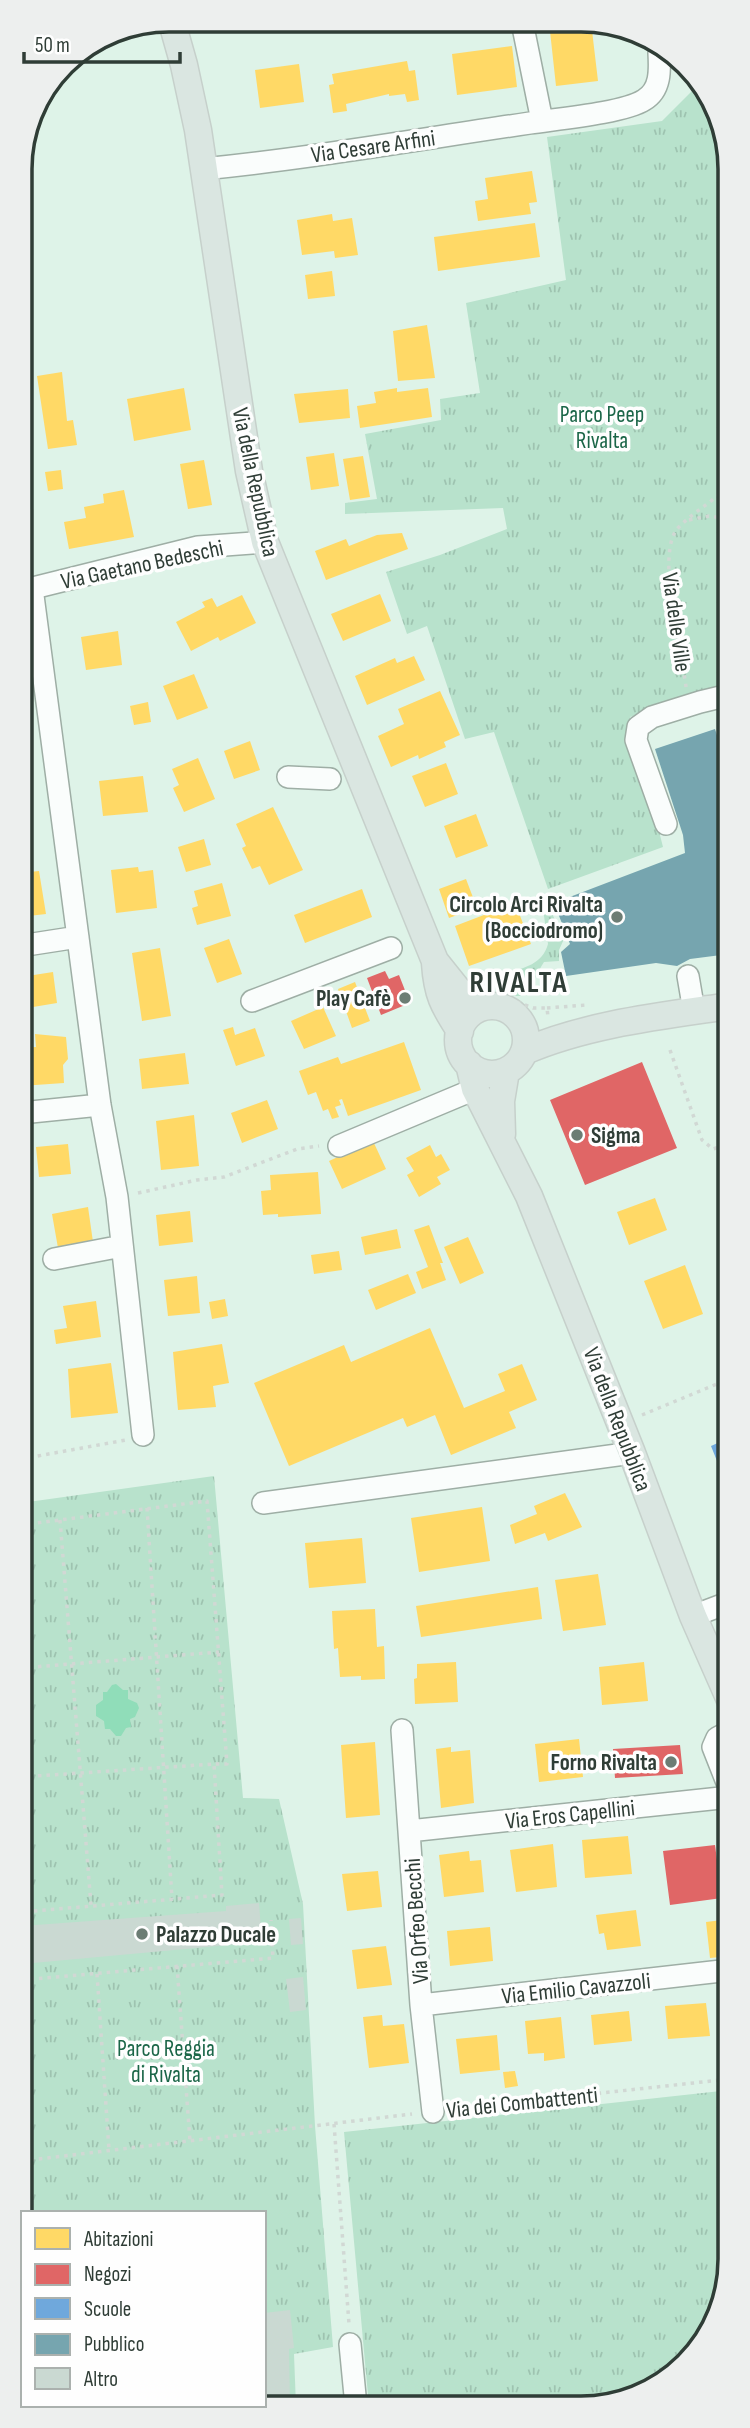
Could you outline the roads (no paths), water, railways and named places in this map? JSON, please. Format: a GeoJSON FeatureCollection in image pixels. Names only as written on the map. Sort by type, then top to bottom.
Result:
{"type":"FeatureCollection","features":[{"type":"Feature","properties":{"kind":"main road","name":"Via della Repubblica"},"geometry":{"type":"LineString","coordinates":[[174,32],[191,96],[248,471],[265,542],[435,961],[459,991],[494,1001],[518,1017],[599,1028]]}},
{"type":"Feature","properties":{"kind":"main road","name":"Via della Repubblica"},"geometry":{"type":"LineString","coordinates":[[435,961],[436,988],[460,1031],[460,1049],[529,1196],[632,1453],[693,1616],[718,1673]]}},
{"type":"Feature","properties":{"kind":"main road"},"geometry":{"type":"LineString","coordinates":[[460,1031],[470,1014],[494,1001]]}},
{"type":"Feature","properties":{"kind":"main road"},"geometry":{"type":"LineString","coordinates":[[524,1051],[554,1038],[718,1008]]}},
{"type":"Feature","properties":{"kind":"main road"},"geometry":{"type":"LineString","coordinates":[[472,1076],[506,1071],[514,1066],[524,1051],[526,1039],[518,1017]]}},
{"type":"Feature","properties":{"kind":"main road","name":"Via della Repubblica"},"geometry":{"type":"LineString","coordinates":[[503,1140],[501,1101],[506,1071]]}},
{"type":"Feature","properties":{"kind":"street"},"geometry":{"type":"LineString","coordinates":[[524,32],[542,121]]}},
{"type":"Feature","properties":{"kind":"street","name":"Via Cesare Arfini"},"geometry":{"type":"LineString","coordinates":[[203,169],[619,108],[646,99],[657,84],[659,56]]}},
{"type":"Feature","properties":{"kind":"street","name":"Via Gaetano Bedeschi"},"geometry":{"type":"LineString","coordinates":[[32,588],[198,547],[265,542]]}},
{"type":"Feature","properties":{"kind":"street"},"geometry":{"type":"LineString","coordinates":[[32,630],[100,1105],[117,1198],[143,1435]]}},
{"type":"Feature","properties":{"kind":"street"},"geometry":{"type":"LineString","coordinates":[[666,824],[636,740],[638,727],[652,717],[718,698]]}},
{"type":"Feature","properties":{"kind":"street"},"geometry":{"type":"LineString","coordinates":[[288,777],[330,779]]}},
{"type":"Feature","properties":{"kind":"street"},"geometry":{"type":"LineString","coordinates":[[32,944],[78,937]]}},
{"type":"Feature","properties":{"kind":"street"},"geometry":{"type":"LineString","coordinates":[[252,1001],[391,948]]}},
{"type":"Feature","properties":{"kind":"street"},"geometry":{"type":"LineString","coordinates":[[688,976],[694,1011]]}},
{"type":"Feature","properties":{"kind":"street"},"geometry":{"type":"LineString","coordinates":[[339,1146],[472,1076]]}},
{"type":"Feature","properties":{"kind":"street"},"geometry":{"type":"LineString","coordinates":[[32,1112],[100,1105]]}},
{"type":"Feature","properties":{"kind":"street"},"geometry":{"type":"LineString","coordinates":[[54,1259],[122,1246]]}},
{"type":"Feature","properties":{"kind":"street"},"geometry":{"type":"LineString","coordinates":[[263,1503],[632,1453]]}},
{"type":"Feature","properties":{"kind":"street"},"geometry":{"type":"LineString","coordinates":[[693,1616],[718,1607]]}},
{"type":"Feature","properties":{"kind":"street","name":"Via Orfeo Becchi"},"geometry":{"type":"LineString","coordinates":[[402,1730],[421,2005],[432,2112]]}},
{"type":"Feature","properties":{"kind":"street"},"geometry":{"type":"LineString","coordinates":[[718,1737],[713,1747],[718,1760]]}},
{"type":"Feature","properties":{"kind":"street","name":"Via Eros Capellini"},"geometry":{"type":"LineString","coordinates":[[409,1831],[718,1798]]}},
{"type":"Feature","properties":{"kind":"street","name":"Via Emilio Cavazzoli"},"geometry":{"type":"LineString","coordinates":[[421,2005],[718,1971]]}},
{"type":"Feature","properties":{"kind":"street"},"geometry":{"type":"LineString","coordinates":[[350,2344],[355,2396]]}},
{"type":"Feature","properties":{"kind":"place","name":"Circolo Arci Rivalta (Bocciodromo)"},"geometry":{"type":"Point","coordinates":[617,917]}},
{"type":"Feature","properties":{"kind":"place","name":"Play Cafè"},"geometry":{"type":"Point","coordinates":[405,998]}},
{"type":"Feature","properties":{"kind":"place","name":"Sigma"},"geometry":{"type":"Point","coordinates":[577,1135]}},
{"type":"Feature","properties":{"kind":"place","name":"Forno Rivalta"},"geometry":{"type":"Point","coordinates":[671,1762]}},
{"type":"Feature","properties":{"kind":"place","name":"Palazzo Ducale"},"geometry":{"type":"Point","coordinates":[142,1934]}},
{"type":"Feature","properties":{"kind":"district","name":"RIVALTA"},"geometry":{"type":"Point","coordinates":[519,982]}},
{"type":"Feature","properties":{"kind":"park label","name":"Parco Peep Rivalta"},"geometry":{"type":"Point","coordinates":[602,427]}},
{"type":"Feature","properties":{"kind":"park label","name":"Parco Reggia di Rivalta"},"geometry":{"type":"Point","coordinates":[166,2061]}}]}
